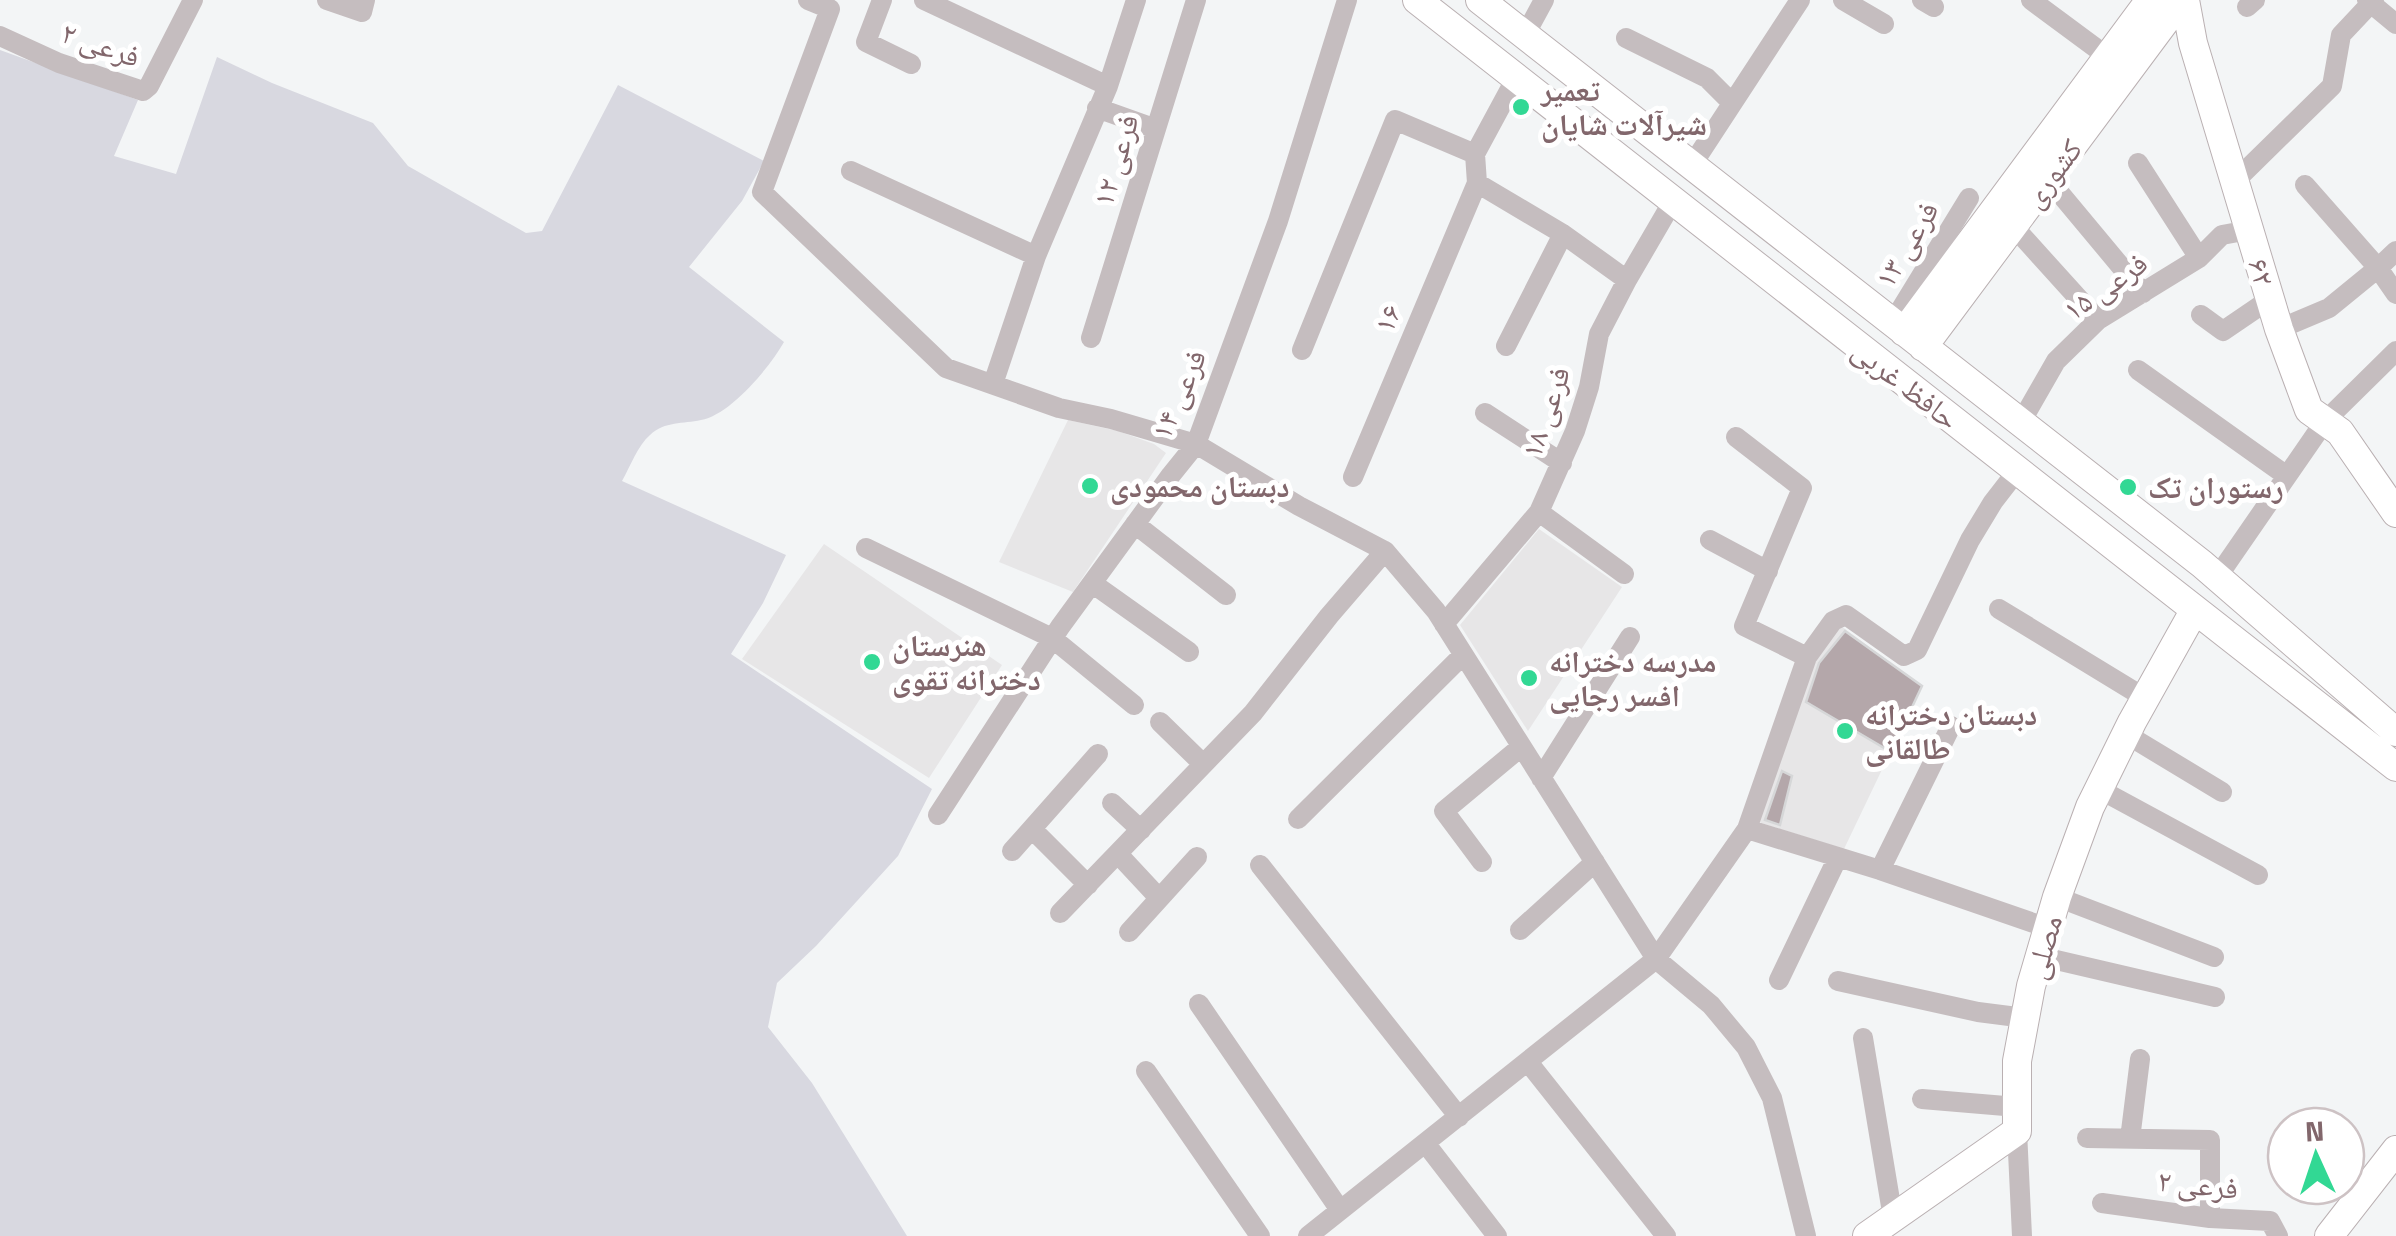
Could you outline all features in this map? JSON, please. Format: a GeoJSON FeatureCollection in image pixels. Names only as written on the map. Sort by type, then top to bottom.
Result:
{"type":"FeatureCollection","features":[{"type":"Feature","properties":{"kind":"main road","name":"حافظ غربی"},"geometry":{"type":"LineString","coordinates":[[1416,0],[2194,610],[2364,723],[2396,732]]}},
{"type":"Feature","properties":{"kind":"main road","name":"حافظ غربی"},"geometry":{"type":"LineString","coordinates":[[1480,0],[2218,576],[2364,723],[2396,767]]}},
{"type":"Feature","properties":{"kind":"main road","name":"کشوری"},"geometry":{"type":"LineString","coordinates":[[1899,327],[2150,0]]}},
{"type":"Feature","properties":{"kind":"main road","name":"کشوری"},"geometry":{"type":"LineString","coordinates":[[1899,327],[2013,226],[2183,0]]}},
{"type":"Feature","properties":{"kind":"main road","name":"۶۲"},"geometry":{"type":"LineString","coordinates":[[2183,0],[2279,329],[2309,410],[2340,432],[2387,480],[2396,514]]}},
{"type":"Feature","properties":{"kind":"main road"},"geometry":{"type":"LineString","coordinates":[[1805,305],[1823,300],[1829,293],[1831,274]]}},
{"type":"Feature","properties":{"kind":"main road"},"geometry":{"type":"LineString","coordinates":[[1847,338],[1852,317],[1862,310],[1899,327]]}},
{"type":"Feature","properties":{"kind":"main road","name":"مصلی"},"geometry":{"type":"LineString","coordinates":[[2017,1119],[2016,1061],[2039,956],[2057,897],[2098,789],[2194,610]]}},
{"type":"Feature","properties":{"kind":"main road"},"geometry":{"type":"LineString","coordinates":[[1867,1236],[2017,1119]]}},
{"type":"Feature","properties":{"kind":"main road"},"geometry":{"type":"LineString","coordinates":[[2329,1236],[2396,1150]]}},
{"type":"Feature","properties":{"kind":"street","name":"فرعی ۲"},"geometry":{"type":"LineString","coordinates":[[0,36],[59,63],[143,91],[194,0]]}},
{"type":"Feature","properties":{"kind":"street"},"geometry":{"type":"LineString","coordinates":[[335,4],[362,12],[365,0]]}},
{"type":"Feature","properties":{"kind":"street"},"geometry":{"type":"LineString","coordinates":[[808,0],[830,9],[762,192],[946,368],[1059,408],[1196,444],[1385,552],[1436,611],[1656,958],[1711,1005],[1746,1047],[1772,1098],[1806,1236]]}},
{"type":"Feature","properties":{"kind":"street"},"geometry":{"type":"LineString","coordinates":[[882,0],[866,42],[912,64]]}},
{"type":"Feature","properties":{"kind":"street"},"geometry":{"type":"LineString","coordinates":[[924,0],[1108,86]]}},
{"type":"Feature","properties":{"kind":"street"},"geometry":{"type":"LineString","coordinates":[[994,384],[1036,256],[1108,86],[1136,0]]}},
{"type":"Feature","properties":{"kind":"street","name":"فرعی ۱۲"},"geometry":{"type":"LineString","coordinates":[[1091,338],[1196,0]]}},
{"type":"Feature","properties":{"kind":"street","name":"فرعی ۱۴"},"geometry":{"type":"LineString","coordinates":[[938,815],[1052,638],[1196,444],[1278,221],[1347,0]]}},
{"type":"Feature","properties":{"kind":"street"},"geometry":{"type":"LineString","coordinates":[[1525,36],[1544,0]]}},
{"type":"Feature","properties":{"kind":"street"},"geometry":{"type":"LineString","coordinates":[[1692,165],[1800,0]]}},
{"type":"Feature","properties":{"kind":"street"},"geometry":{"type":"LineString","coordinates":[[1843,0],[1884,24]]}},
{"type":"Feature","properties":{"kind":"street"},"geometry":{"type":"LineString","coordinates":[[2031,0],[2108,57]]}},
{"type":"Feature","properties":{"kind":"street"},"geometry":{"type":"LineString","coordinates":[[2234,180],[2332,86],[2341,35],[2371,1],[2396,24]]}},
{"type":"Feature","properties":{"kind":"street"},"geometry":{"type":"LineString","coordinates":[[1626,38],[1706,78],[1732,103]]}},
{"type":"Feature","properties":{"kind":"street","name":"۱۶"},"geometry":{"type":"LineString","coordinates":[[1353,477],[1516,78]]}},
{"type":"Feature","properties":{"kind":"street"},"geometry":{"type":"LineString","coordinates":[[1097,108],[1156,129]]}},
{"type":"Feature","properties":{"kind":"street"},"geometry":{"type":"LineString","coordinates":[[1302,350],[1395,120],[1476,168],[1627,280]]}},
{"type":"Feature","properties":{"kind":"street"},"geometry":{"type":"LineString","coordinates":[[2138,163],[2200,258]]}},
{"type":"Feature","properties":{"kind":"street"},"geometry":{"type":"LineString","coordinates":[[851,171],[1036,256]]}},
{"type":"Feature","properties":{"kind":"street"},"geometry":{"type":"LineString","coordinates":[[2048,179],[2142,293]]}},
{"type":"Feature","properties":{"kind":"street"},"geometry":{"type":"LineString","coordinates":[[2305,185],[2396,294]]}},
{"type":"Feature","properties":{"kind":"street","name":"فرعی ۱۳"},"geometry":{"type":"LineString","coordinates":[[1899,327],[1969,198]]}},
{"type":"Feature","properties":{"kind":"street","name":"فرعی ۱۸"},"geometry":{"type":"LineString","coordinates":[[1444,624],[1539,512],[1575,431],[1600,334],[1672,201]]}},
{"type":"Feature","properties":{"kind":"street"},"geometry":{"type":"LineString","coordinates":[[2013,226],[2098,320]]}},
{"type":"Feature","properties":{"kind":"street","name":"فرعی ۱۵"},"geometry":{"type":"LineString","coordinates":[[2020,422],[2056,361],[2098,320],[2200,258],[2222,235],[2249,230]]}},
{"type":"Feature","properties":{"kind":"street"},"geometry":{"type":"LineString","coordinates":[[1506,346],[1563,234]]}},
{"type":"Feature","properties":{"kind":"street"},"geometry":{"type":"LineString","coordinates":[[2279,329],[2329,308],[2396,250]]}},
{"type":"Feature","properties":{"kind":"street"},"geometry":{"type":"LineString","coordinates":[[2201,315],[2223,331],[2270,299]]}},
{"type":"Feature","properties":{"kind":"street"},"geometry":{"type":"LineString","coordinates":[[2218,576],[2324,421],[2396,351]]}},
{"type":"Feature","properties":{"kind":"street"},"geometry":{"type":"LineString","coordinates":[[2138,370],[2287,476]]}},
{"type":"Feature","properties":{"kind":"street"},"geometry":{"type":"LineString","coordinates":[[1485,412],[1562,462]]}},
{"type":"Feature","properties":{"kind":"street"},"geometry":{"type":"LineString","coordinates":[[1736,437],[1802,488],[1744,626],[1807,657]]}},
{"type":"Feature","properties":{"kind":"street"},"geometry":{"type":"LineString","coordinates":[[1308,1236],[1656,958],[1747,828],[1807,657],[1833,621],[1846,614],[1904,656],[1917,650],[1970,540],[2016,471]]}},
{"type":"Feature","properties":{"kind":"street"},"geometry":{"type":"LineString","coordinates":[[1539,512],[1624,574]]}},
{"type":"Feature","properties":{"kind":"street"},"geometry":{"type":"LineString","coordinates":[[1135,524],[1226,596]]}},
{"type":"Feature","properties":{"kind":"street"},"geometry":{"type":"LineString","coordinates":[[1710,540],[1768,571]]}},
{"type":"Feature","properties":{"kind":"street"},"geometry":{"type":"LineString","coordinates":[[866,548],[1052,638],[1134,705]]}},
{"type":"Feature","properties":{"kind":"street"},"geometry":{"type":"LineString","coordinates":[[1060,913],[1253,713],[1328,616],[1385,552]]}},
{"type":"Feature","properties":{"kind":"street"},"geometry":{"type":"LineString","coordinates":[[1092,583],[1189,652]]}},
{"type":"Feature","properties":{"kind":"street"},"geometry":{"type":"LineString","coordinates":[[1998,609],[2146,698]]}},
{"type":"Feature","properties":{"kind":"street"},"geometry":{"type":"LineString","coordinates":[[1541,778],[1630,637]]}},
{"type":"Feature","properties":{"kind":"street"},"geometry":{"type":"LineString","coordinates":[[1298,820],[1462,655]]}},
{"type":"Feature","properties":{"kind":"street"},"geometry":{"type":"LineString","coordinates":[[1160,722],[1204,764]]}},
{"type":"Feature","properties":{"kind":"street"},"geometry":{"type":"LineString","coordinates":[[1880,870],[1951,726]]}},
{"type":"Feature","properties":{"kind":"street"},"geometry":{"type":"LineString","coordinates":[[2126,734],[2222,792]]}},
{"type":"Feature","properties":{"kind":"street"},"geometry":{"type":"LineString","coordinates":[[1482,862],[1444,810],[1521,747]]}},
{"type":"Feature","properties":{"kind":"street"},"geometry":{"type":"LineString","coordinates":[[1012,851],[1098,754]]}},
{"type":"Feature","properties":{"kind":"street"},"geometry":{"type":"LineString","coordinates":[[2098,789],[2258,876]]}},
{"type":"Feature","properties":{"kind":"street"},"geometry":{"type":"LineString","coordinates":[[1112,803],[1141,830]]}},
{"type":"Feature","properties":{"kind":"street"},"geometry":{"type":"LineString","coordinates":[[1747,828],[2048,928]]}},
{"type":"Feature","properties":{"kind":"street"},"geometry":{"type":"LineString","coordinates":[[1032,829],[1088,885]]}},
{"type":"Feature","properties":{"kind":"street"},"geometry":{"type":"LineString","coordinates":[[1118,854],[1159,898]]}},
{"type":"Feature","properties":{"kind":"street"},"geometry":{"type":"LineString","coordinates":[[1128,932],[1197,857]]}},
{"type":"Feature","properties":{"kind":"street"},"geometry":{"type":"LineString","coordinates":[[1779,980],[1838,857]]}},
{"type":"Feature","properties":{"kind":"street"},"geometry":{"type":"LineString","coordinates":[[1520,930],[1595,862]]}},
{"type":"Feature","properties":{"kind":"street"},"geometry":{"type":"LineString","coordinates":[[1260,864],[1460,1117]]}},
{"type":"Feature","properties":{"kind":"street"},"geometry":{"type":"LineString","coordinates":[[2057,897],[2214,956]]}},
{"type":"Feature","properties":{"kind":"street"},"geometry":{"type":"LineString","coordinates":[[2039,956],[2215,997]]}},
{"type":"Feature","properties":{"kind":"street"},"geometry":{"type":"LineString","coordinates":[[1838,981],[1978,1012],[2024,1018]]}},
{"type":"Feature","properties":{"kind":"street"},"geometry":{"type":"LineString","coordinates":[[1199,1004],[1340,1210]]}},
{"type":"Feature","properties":{"kind":"street"},"geometry":{"type":"LineString","coordinates":[[1862,1038],[1893,1218]]}},
{"type":"Feature","properties":{"kind":"street"},"geometry":{"type":"LineString","coordinates":[[2130,1139],[2140,1059]]}},
{"type":"Feature","properties":{"kind":"street"},"geometry":{"type":"LineString","coordinates":[[1528,1062],[1666,1236]]}},
{"type":"Feature","properties":{"kind":"street"},"geometry":{"type":"LineString","coordinates":[[1146,1071],[1260,1236]]}},
{"type":"Feature","properties":{"kind":"street"},"geometry":{"type":"LineString","coordinates":[[1922,1099],[2017,1119],[2022,1236]]}},
{"type":"Feature","properties":{"kind":"street"},"geometry":{"type":"LineString","coordinates":[[2087,1138],[2210,1140],[2210,1218]]}},
{"type":"Feature","properties":{"kind":"street"},"geometry":{"type":"LineString","coordinates":[[1426,1144],[1497,1236]]}},
{"type":"Feature","properties":{"kind":"street","name":"فرعی ۲"},"geometry":{"type":"LineString","coordinates":[[2102,1203],[2210,1218],[2270,1221],[2278,1236]]}},
{"type":"Feature","properties":{"kind":"shaded area"},"geometry":{"type":"Polygon","coordinates":[[[0,50],[138,100],[114,156],[176,174],[217,57],[373,123],[408,166],[526,233],[542,231],[618,85],[764,161],[742,201],[689,267],[784,342],[759,376],[724,409],[701,420],[662,427],[650,435],[622,481],[786,555],[763,603],[731,654],[932,789],[898,856],[777,983],[768,1027],[812,1083],[907,1236],[0,1236],[0,50]]]}},
{"type":"Feature","properties":{"kind":"shaded area","name":"دبستان محمودی"},"geometry":{"type":"Polygon","coordinates":[[[1068,420],[1118,431],[1154,444],[1166,453],[1073,592],[999,562],[1068,420]]]}},
{"type":"Feature","properties":{"kind":"shaded area","name":"مدرسه دخترانه افسر رجایی"},"geometry":{"type":"Polygon","coordinates":[[[1539,529],[1622,587],[1528,731],[1460,625],[1539,529]]]}},
{"type":"Feature","properties":{"kind":"shaded area","name":"هنرستان دخترانه تقوی"},"geometry":{"type":"Polygon","coordinates":[[[824,544],[1002,665],[929,778],[742,659],[824,544]]]}},
{"type":"Feature","properties":{"kind":"shaded area","name":"دبستان دخترانه طالقانی"},"geometry":{"type":"Polygon","coordinates":[[[1841,626],[1922,686],[1844,849],[1758,822],[1801,694],[1821,648],[1841,626]]]}},
{"type":"Feature","properties":{"kind":"building"},"geometry":{"type":"Polygon","coordinates":[[[1845,631],[1922,686],[1891,752],[1806,702],[1819,663],[1845,631]]]}},
{"type":"Feature","properties":{"kind":"building"},"geometry":{"type":"Polygon","coordinates":[[[1782,771],[1792,776],[1780,825],[1765,820],[1782,771]]]}},
{"type":"Feature","properties":{"kind":"place","name":"تعمیر شیرآلات شایان"},"geometry":{"type":"Point","coordinates":[1521,107]}},
{"type":"Feature","properties":{"kind":"place","name":"دبستان محمودی"},"geometry":{"type":"Point","coordinates":[1090,486]}},
{"type":"Feature","properties":{"kind":"place","name":"رستوران تک"},"geometry":{"type":"Point","coordinates":[2128,487]}},
{"type":"Feature","properties":{"kind":"place","name":"هنرستان دخترانه تقوی"},"geometry":{"type":"Point","coordinates":[872,662]}},
{"type":"Feature","properties":{"kind":"place","name":"مدرسه دخترانه افسر رجایی"},"geometry":{"type":"Point","coordinates":[1529,678]}},
{"type":"Feature","properties":{"kind":"place","name":"دبستان دخترانه طالقانی"},"geometry":{"type":"Point","coordinates":[1845,731]}}]}
